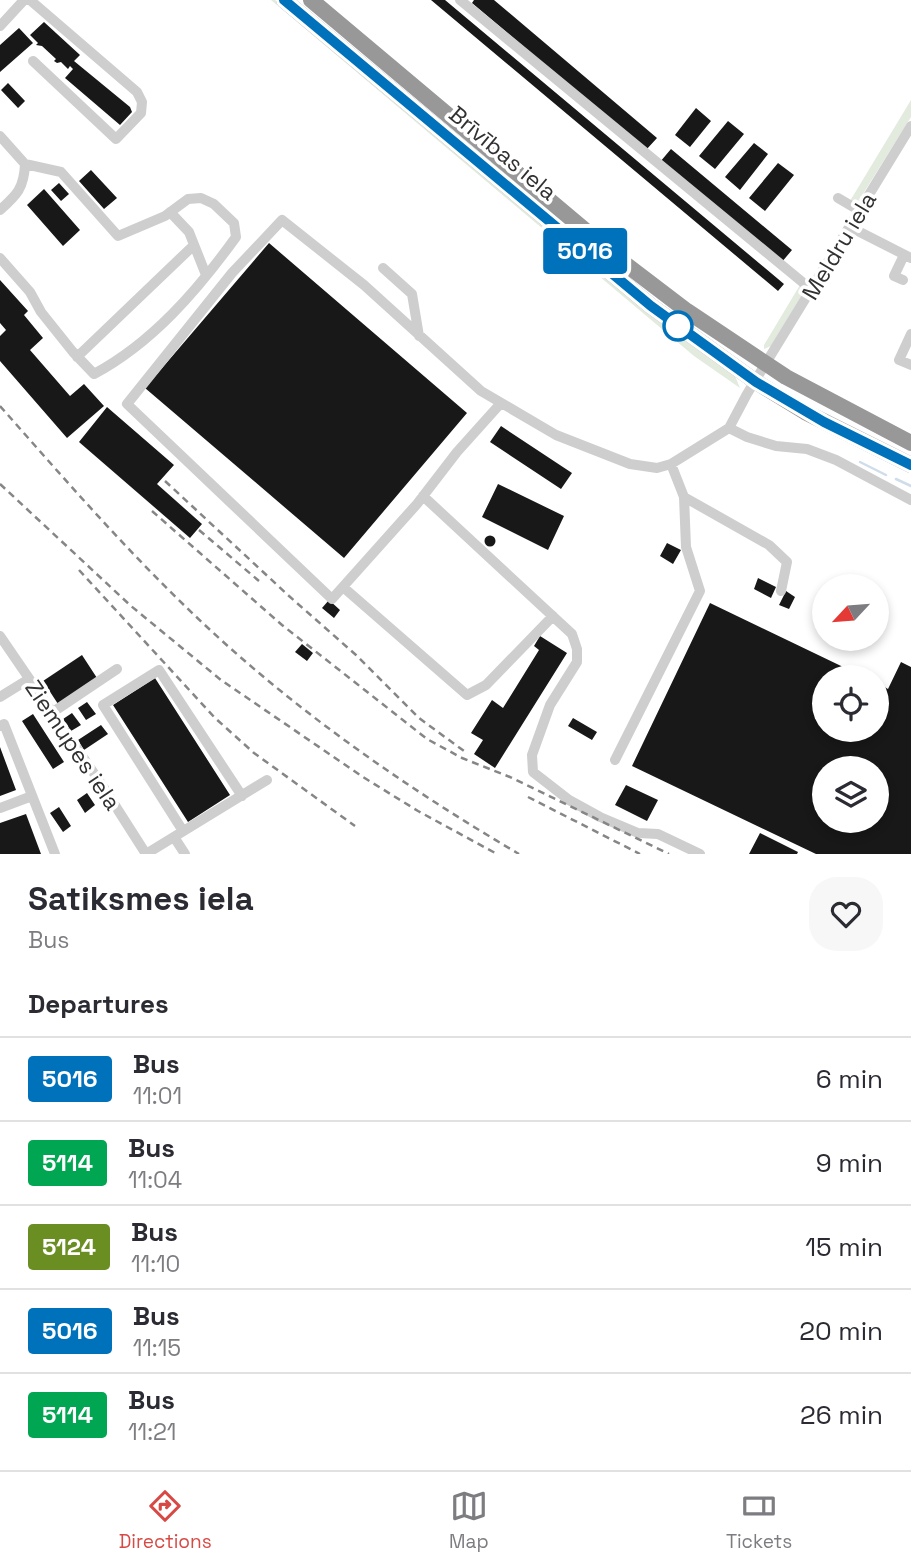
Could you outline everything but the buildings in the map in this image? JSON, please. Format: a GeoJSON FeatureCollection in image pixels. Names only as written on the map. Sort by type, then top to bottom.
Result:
{"type":"FeatureCollection","features":[{"type":"Feature","properties":{"kind":"highway","name":"Brīvības iela"},"geometry":{"type":"LineString","coordinates":[[284,0],[651,306],[756,382],[824,422],[911,465]]}},
{"type":"Feature","properties":{"kind":"highway","name":"Brīvības iela"},"geometry":{"type":"LineString","coordinates":[[311,0],[624,263],[687,311],[767,366],[911,443]]}},
{"type":"Feature","properties":{"kind":"street"},"geometry":{"type":"LineString","coordinates":[[0,26],[24,0]]}},
{"type":"Feature","properties":{"kind":"street"},"geometry":{"type":"LineString","coordinates":[[30,0],[137,92],[142,102],[141,113],[116,139],[33,61]]}},
{"type":"Feature","properties":{"kind":"street"},"geometry":{"type":"LineString","coordinates":[[460,0],[812,290]]}},
{"type":"Feature","properties":{"kind":"street","name":"Meldru iela"},"geometry":{"type":"LineString","coordinates":[[729,428],[911,126]]}},
{"type":"Feature","properties":{"kind":"street"},"geometry":{"type":"LineString","coordinates":[[0,136],[25,164],[61,172],[118,236],[170,212],[188,199],[201,198],[214,204],[234,223],[236,237],[160,327],[94,374],[77,357],[41,312],[30,292],[0,258]]}},
{"type":"Feature","properties":{"kind":"street"},"geometry":{"type":"LineString","coordinates":[[0,210],[18,194],[25,177],[25,164]]}},
{"type":"Feature","properties":{"kind":"street"},"geometry":{"type":"LineString","coordinates":[[838,198],[860,211]]}},
{"type":"Feature","properties":{"kind":"street"},"geometry":{"type":"LineString","coordinates":[[170,212],[189,232],[206,275]]}},
{"type":"Feature","properties":{"kind":"street"},"geometry":{"type":"LineString","coordinates":[[501,403],[332,599],[127,404],[232,273],[282,220],[364,285],[481,391],[556,435],[630,464],[657,468],[671,464],[729,428],[776,446],[807,449],[836,460],[911,500]]}},
{"type":"Feature","properties":{"kind":"street"},"geometry":{"type":"LineString","coordinates":[[850,227],[908,257],[894,276],[903,281]]}},
{"type":"Feature","properties":{"kind":"street"},"geometry":{"type":"LineString","coordinates":[[77,357],[194,245]]}},
{"type":"Feature","properties":{"kind":"street"},"geometry":{"type":"LineString","coordinates":[[383,268],[412,294],[419,336]]}},
{"type":"Feature","properties":{"kind":"street"},"geometry":{"type":"LineString","coordinates":[[911,334],[899,360],[911,365]]}},
{"type":"Feature","properties":{"kind":"street"},"geometry":{"type":"LineString","coordinates":[[615,760],[700,591],[687,547],[684,497],[671,464]]}},
{"type":"Feature","properties":{"kind":"street"},"geometry":{"type":"LineString","coordinates":[[423,496],[572,634],[577,649],[577,662],[550,705],[532,755],[533,772],[569,800],[600,817],[638,833],[658,834],[700,854]]}},
{"type":"Feature","properties":{"kind":"street"},"geometry":{"type":"LineString","coordinates":[[684,497],[769,545],[778,553],[787,562],[781,591]]}},
{"type":"Feature","properties":{"kind":"street"},"geometry":{"type":"LineString","coordinates":[[343,587],[467,695],[486,685],[553,616]]}},
{"type":"Feature","properties":{"kind":"street","name":"Ziemupes iela"},"geometry":{"type":"LineString","coordinates":[[0,636],[146,854]]}},
{"type":"Feature","properties":{"kind":"street"},"geometry":{"type":"LineString","coordinates":[[53,712],[117,670]]}},
{"type":"Feature","properties":{"kind":"street"},"geometry":{"type":"LineString","coordinates":[[185,854],[179,834],[103,705],[159,670],[242,796]]}},
{"type":"Feature","properties":{"kind":"street"},"geometry":{"type":"LineString","coordinates":[[0,697],[29,679]]}},
{"type":"Feature","properties":{"kind":"street"},"geometry":{"type":"LineString","coordinates":[[0,726],[4,724],[55,854]]}},
{"type":"Feature","properties":{"kind":"street"},"geometry":{"type":"LineString","coordinates":[[146,854],[267,780]]}},
{"type":"Feature","properties":{"kind":"street"},"geometry":{"type":"LineString","coordinates":[[0,808],[32,796]]}},
{"type":"Feature","properties":{"kind":"shaded area"},"geometry":{"type":"Polygon","coordinates":[[[271,0],[275,0],[661,323],[735,376],[740,388],[694,356],[271,0]]]}},
{"type":"Feature","properties":{"kind":"shaded area"},"geometry":{"type":"Polygon","coordinates":[[[911,100],[911,117],[856,205],[850,201],[911,100]]]}},
{"type":"Feature","properties":{"kind":"shaded area"},"geometry":{"type":"Polygon","coordinates":[[[800,285],[803,293],[771,346],[764,349],[764,345],[800,285]]]}},
{"type":"Feature","properties":{"kind":"waterway"},"geometry":{"type":"LineString","coordinates":[[860,462],[886,475]]}},
{"type":"Feature","properties":{"kind":"waterway"},"geometry":{"type":"LineString","coordinates":[[896,479],[911,486]]}},
{"type":"Feature","properties":{"kind":"railway"},"geometry":{"type":"LineString","coordinates":[[0,406],[140,561],[230,648],[298,705],[370,758],[443,808],[519,854]]}},
{"type":"Feature","properties":{"kind":"railway"},"geometry":{"type":"LineString","coordinates":[[165,481],[356,655],[419,718],[464,751]]}},
{"type":"Feature","properties":{"kind":"railway"},"geometry":{"type":"LineString","coordinates":[[0,484],[131,606],[221,680],[363,777],[497,854]]}},
{"type":"Feature","properties":{"kind":"railway"},"geometry":{"type":"LineString","coordinates":[[152,511],[282,625],[427,739],[462,758],[510,777],[669,854]]}},
{"type":"Feature","properties":{"kind":"railway"},"geometry":{"type":"LineString","coordinates":[[199,530],[259,581]]}},
{"type":"Feature","properties":{"kind":"railway"},"geometry":{"type":"LineString","coordinates":[[79,570],[215,718],[254,753],[355,826]]}},
{"type":"Feature","properties":{"kind":"railway"},"geometry":{"type":"LineString","coordinates":[[528,797],[640,854]]}},
{"type":"Feature","properties":{"kind":"bus line","name":"5016"},"geometry":{"type":"LineString","coordinates":[[284,0],[651,306],[756,382],[805,412],[911,465]]}}]}
